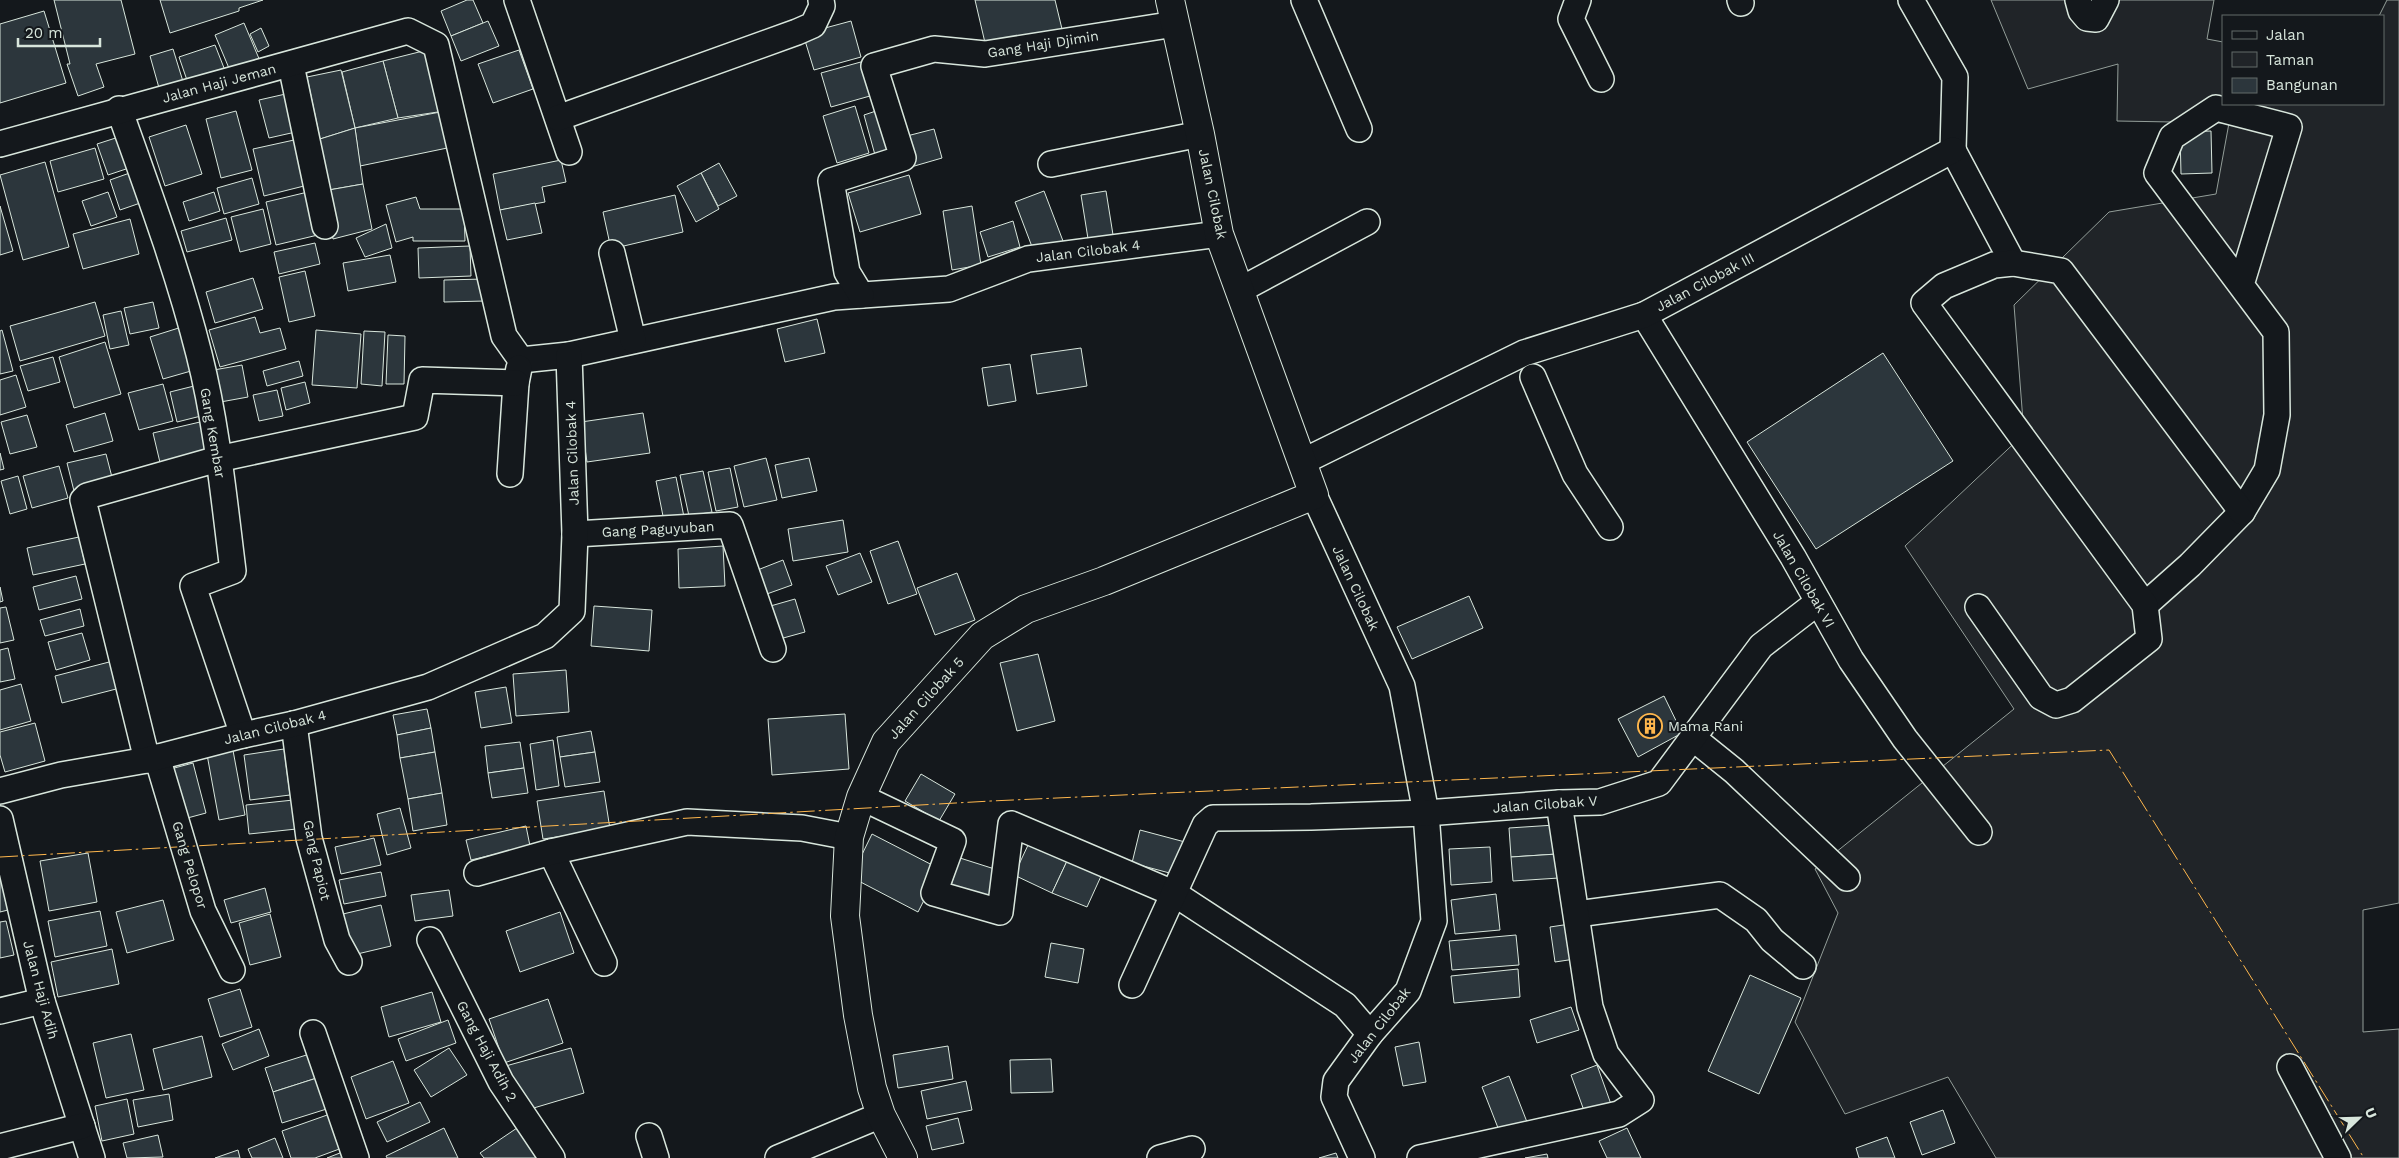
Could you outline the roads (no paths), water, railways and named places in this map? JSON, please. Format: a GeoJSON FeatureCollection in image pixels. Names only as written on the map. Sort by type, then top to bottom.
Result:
{"type":"FeatureCollection","features":[{"type":"Feature","properties":{"kind":"street"},"geometry":{"type":"LineString","coordinates":[[518,0],[569,152]]}},
{"type":"Feature","properties":{"kind":"street"},"geometry":{"type":"LineString","coordinates":[[558,118],[813,25],[822,6],[821,0]]}},
{"type":"Feature","properties":{"kind":"street"},"geometry":{"type":"LineString","coordinates":[[1304,0],[1359,129]]}},
{"type":"Feature","properties":{"kind":"street"},"geometry":{"type":"LineString","coordinates":[[1578,0],[1571,19],[1601,79]]}},
{"type":"Feature","properties":{"kind":"street"},"geometry":{"type":"LineString","coordinates":[[1911,0],[1956,77],[1953,150],[2013,263]]}},
{"type":"Feature","properties":{"kind":"street"},"geometry":{"type":"LineString","coordinates":[[2078,0],[2081,11],[2087,18],[2096,19],[2106,0]]}},
{"type":"Feature","properties":{"kind":"street","name":"Jalan Cilobak"},"geometry":{"type":"LineString","coordinates":[[1173,12],[1200,134],[1219,234],[1314,495],[1402,686],[1426,813],[1434,921],[1408,991],[1370,1034],[1336,1081],[1334,1097],[1362,1158]]}},
{"type":"Feature","properties":{"kind":"street","name":"Gang Haji Djimin"},"geometry":{"type":"LineString","coordinates":[[861,295],[847,272],[831,181],[903,158],[874,66],[934,49],[986,54],[1173,12]]}},
{"type":"Feature","properties":{"kind":"street","name":"Jalan Haji Jeman"},"geometry":{"type":"LineString","coordinates":[[0,144],[119,109],[291,65],[408,31],[436,45],[504,336],[518,372]]}},
{"type":"Feature","properties":{"kind":"street"},"geometry":{"type":"LineString","coordinates":[[291,65],[325,226]]}},
{"type":"Feature","properties":{"kind":"street"},"geometry":{"type":"LineString","coordinates":[[2145,605],[2190,565],[2242,512],[2267,470],[2277,415],[2276,332],[2241,285],[2157,172],[2172,137],[2216,108],[2289,128],[2241,285]]}},
{"type":"Feature","properties":{"kind":"street","name":"Gang Kembar"},"geometry":{"type":"LineString","coordinates":[[119,109],[159,220],[200,355],[218,459],[233,571],[194,586],[243,735]]}},
{"type":"Feature","properties":{"kind":"street"},"geometry":{"type":"LineString","coordinates":[[1051,164],[1200,134]]}},
{"type":"Feature","properties":{"kind":"street","name":"Jalan Cilobak III"},"geometry":{"type":"LineString","coordinates":[[1302,462],[1644,315],[1953,150]]}},
{"type":"Feature","properties":{"kind":"street"},"geometry":{"type":"LineString","coordinates":[[1240,290],[1367,222]]}},
{"type":"Feature","properties":{"kind":"street","name":"Jalan Cilobak 4"},"geometry":{"type":"LineString","coordinates":[[0,791],[61,775],[152,758],[294,724],[428,687],[545,636],[572,611],[575,534],[569,355],[834,297],[948,289],[1028,258],[1219,234]]}},
{"type":"Feature","properties":{"kind":"street"},"geometry":{"type":"LineString","coordinates":[[612,252],[633,340]]}},
{"type":"Feature","properties":{"kind":"street"},"geometry":{"type":"LineString","coordinates":[[1978,607],[2041,697],[2056,705],[2072,700],[2150,638],[2145,605],[1924,303],[1944,286],[1994,265],[2013,263],[2061,271],[2242,512]]}},
{"type":"Feature","properties":{"kind":"street","name":"Jalan Cilobak VI"},"geometry":{"type":"LineString","coordinates":[[1644,315],[1793,557],[1851,660],[1925,764],[1979,832]]}},
{"type":"Feature","properties":{"kind":"street"},"geometry":{"type":"LineString","coordinates":[[218,459],[415,417],[422,380],[518,372],[569,355]]}},
{"type":"Feature","properties":{"kind":"street"},"geometry":{"type":"LineString","coordinates":[[1528,364],[1572,467],[1610,527]]}},
{"type":"Feature","properties":{"kind":"street"},"geometry":{"type":"LineString","coordinates":[[510,474],[518,372]]}},
{"type":"Feature","properties":{"kind":"street","name":"Gang Pelopor"},"geometry":{"type":"LineString","coordinates":[[218,459],[87,496],[83,500],[152,758],[203,911],[232,970]]}},
{"type":"Feature","properties":{"kind":"street","name":"Jalan Cilobak 5"},"geometry":{"type":"LineString","coordinates":[[903,1158],[882,1115],[872,1088],[858,1015],[846,916],[849,837],[861,797],[886,742],[982,636],[1026,609],[1104,581],[1314,495]]}},
{"type":"Feature","properties":{"kind":"street","name":"Gang Paguyuban"},"geometry":{"type":"LineString","coordinates":[[575,534],[730,525],[773,649]]}},
{"type":"Feature","properties":{"kind":"street","name":"Jalan Cilobak V"},"geometry":{"type":"LineString","coordinates":[[1132,985],[1205,825],[1213,818],[1426,813],[1559,802],[1600,802],[1659,783],[1761,646],[1818,602]]}},
{"type":"Feature","properties":{"kind":"street","name":"Gang Papiot"},"geometry":{"type":"LineString","coordinates":[[294,724],[309,838],[337,940],[349,962]]}},
{"type":"Feature","properties":{"kind":"street"},"geometry":{"type":"LineString","coordinates":[[1693,738],[1734,771],[1836,868]]}},
{"type":"Feature","properties":{"kind":"street"},"geometry":{"type":"LineString","coordinates":[[861,797],[952,842],[934,893],[1000,912],[1011,824],[1175,894],[1345,1005],[1370,1034]]}},
{"type":"Feature","properties":{"kind":"street"},"geometry":{"type":"LineString","coordinates":[[1420,1158],[1619,1114],[1641,1100],[1606,1054],[1590,1007],[1559,802]]}},
{"type":"Feature","properties":{"kind":"street","name":"Jalan Haji Adih"},"geometry":{"type":"LineString","coordinates":[[0,819],[42,1001],[92,1158]]}},
{"type":"Feature","properties":{"kind":"street"},"geometry":{"type":"LineString","coordinates":[[477,873],[551,852],[687,822],[802,828],[849,837]]}},
{"type":"Feature","properties":{"kind":"street"},"geometry":{"type":"LineString","coordinates":[[551,852],[604,963]]}},
{"type":"Feature","properties":{"kind":"street"},"geometry":{"type":"LineString","coordinates":[[1577,914],[1720,894],[1764,929],[1803,966]]}},
{"type":"Feature","properties":{"kind":"street","name":"Gang Haji Adih 2"},"geometry":{"type":"LineString","coordinates":[[430,940],[501,1082],[552,1158]]}},
{"type":"Feature","properties":{"kind":"street"},"geometry":{"type":"LineString","coordinates":[[0,1011],[42,1001]]}},
{"type":"Feature","properties":{"kind":"street"},"geometry":{"type":"LineString","coordinates":[[314,1033],[356,1158]]}},
{"type":"Feature","properties":{"kind":"street"},"geometry":{"type":"LineString","coordinates":[[2290,1067],[2338,1158]]}},
{"type":"Feature","properties":{"kind":"street"},"geometry":{"type":"LineString","coordinates":[[778,1158],[882,1115]]}},
{"type":"Feature","properties":{"kind":"street"},"geometry":{"type":"LineString","coordinates":[[0,1147],[82,1126]]}},
{"type":"Feature","properties":{"kind":"street"},"geometry":{"type":"LineString","coordinates":[[1160,1158],[1192,1149]]}},
{"type":"Feature","properties":{"kind":"place","name":"Mama Rani"},"geometry":{"type":"Point","coordinates":[1650,726]}}]}
